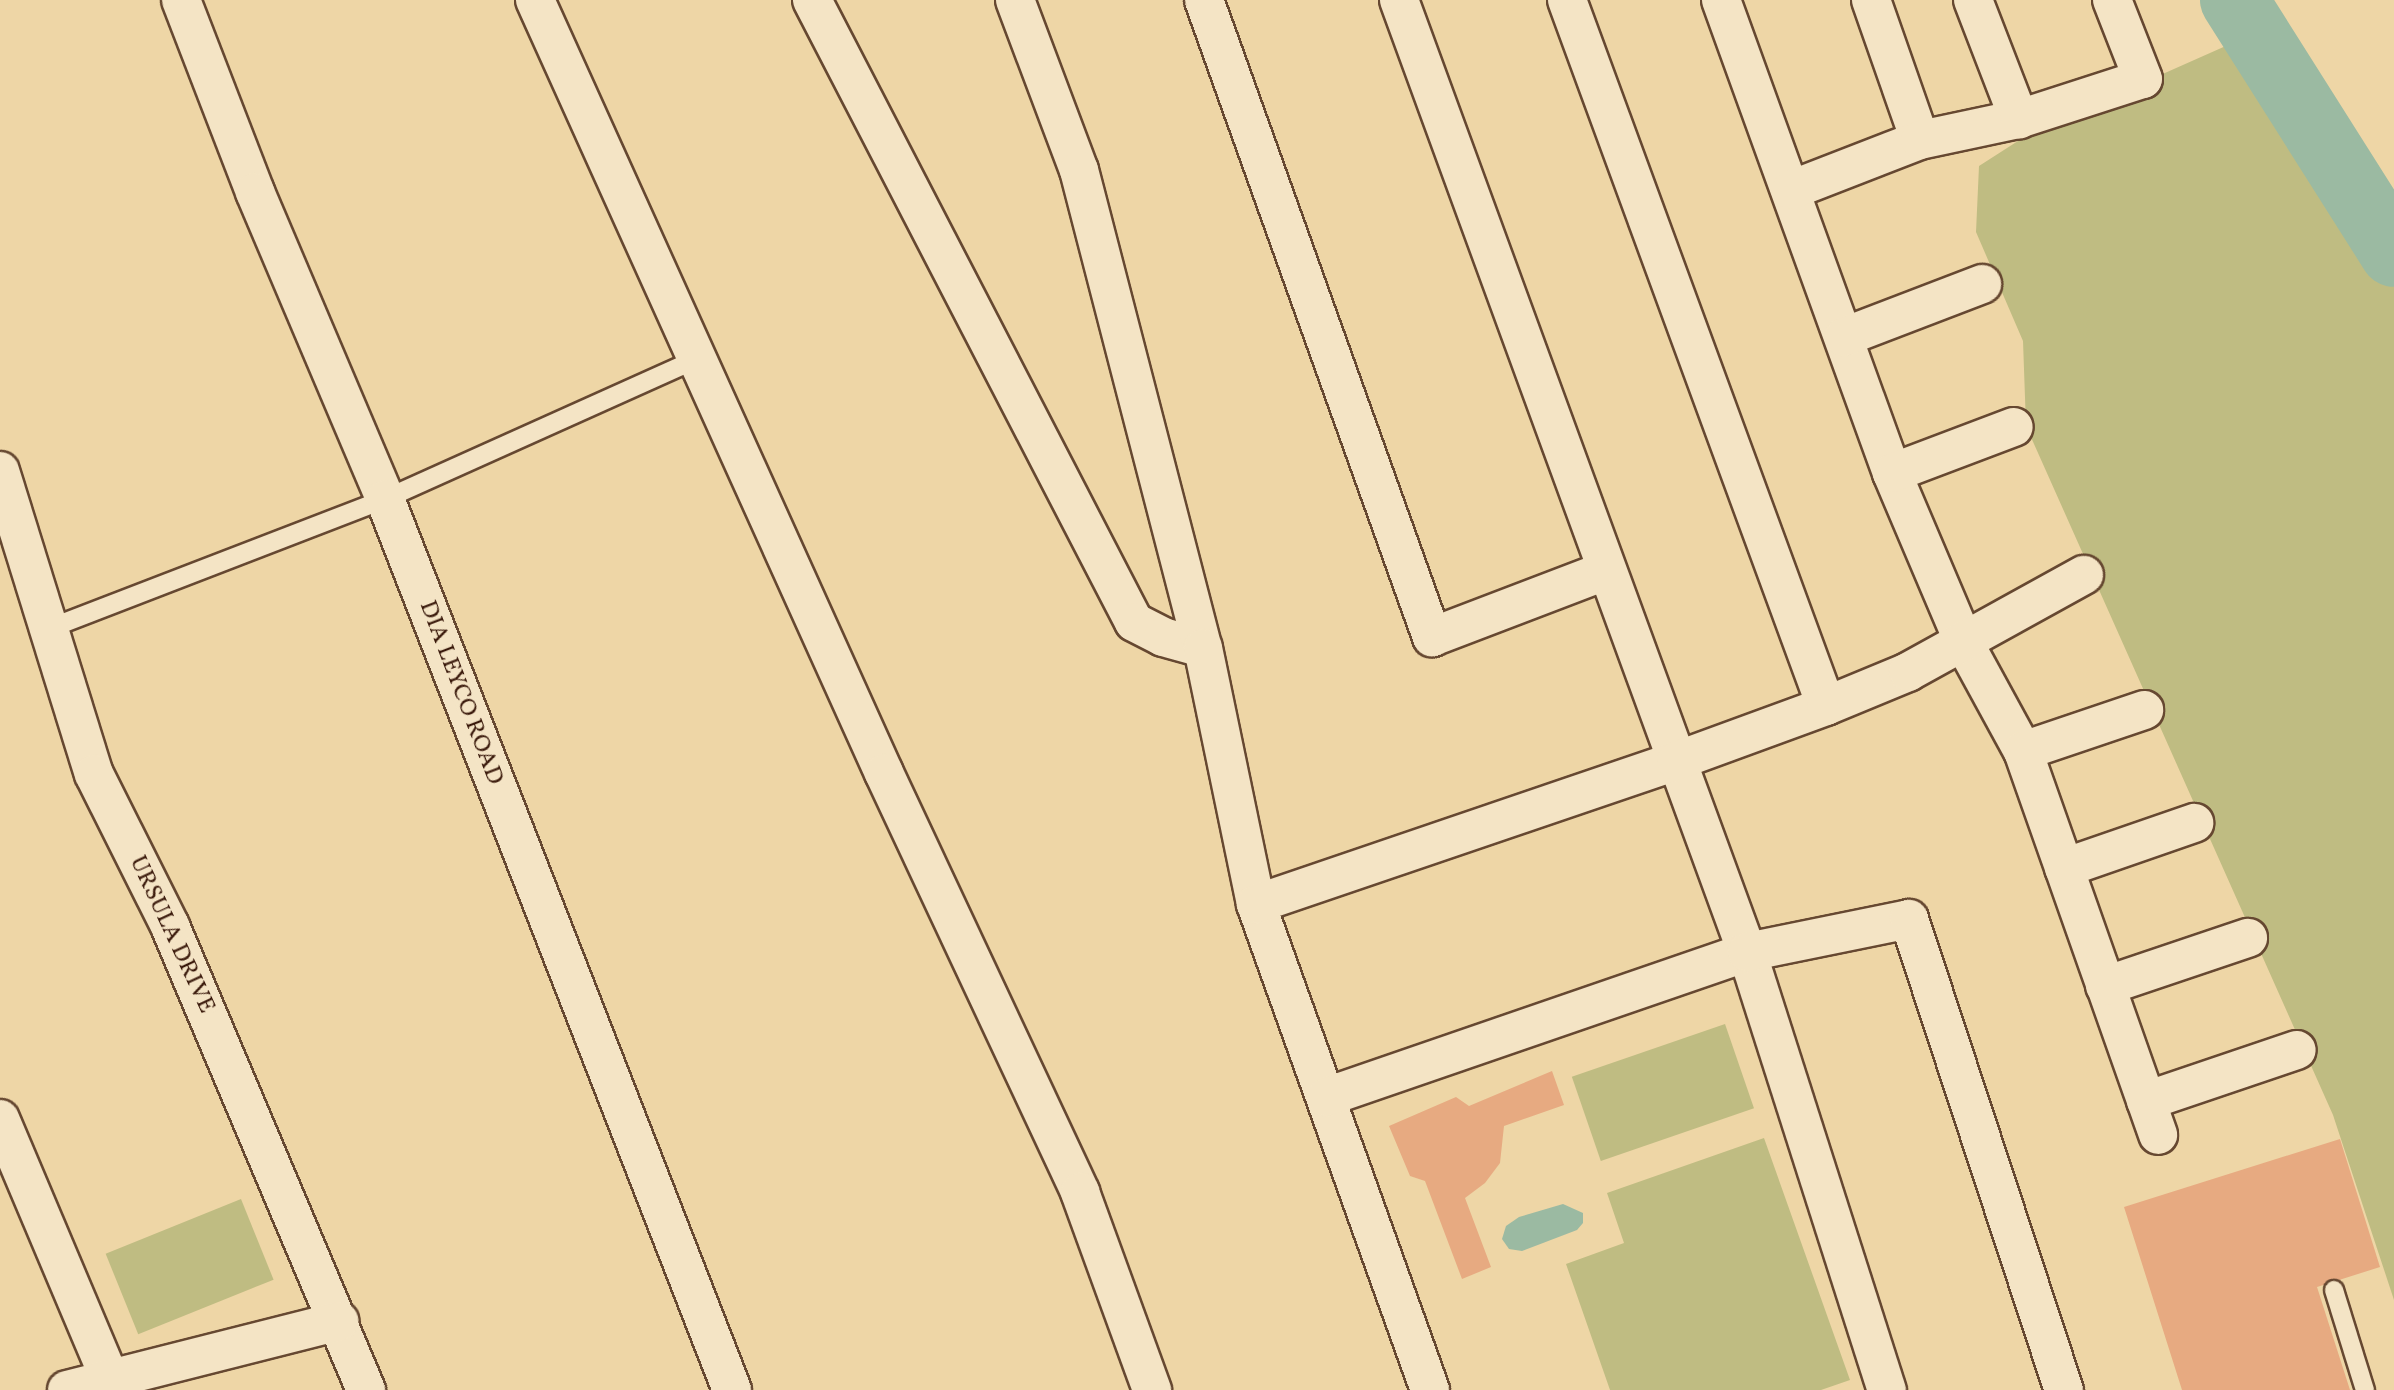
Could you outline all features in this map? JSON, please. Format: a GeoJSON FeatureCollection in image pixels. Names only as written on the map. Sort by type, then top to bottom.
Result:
{"type":"FeatureCollection","features":[{"type":"Feature","properties":{"kind":"street","name":"DIA LEYCO ROAD"},"geometry":{"type":"LineString","coordinates":[[181,0],[255,192],[385,499],[732,1390]]}},
{"type":"Feature","properties":{"kind":"street"},"geometry":{"type":"LineString","coordinates":[[535,0],[695,360],[1080,1192],[1152,1390]]}},
{"type":"Feature","properties":{"kind":"street"},"geometry":{"type":"LineString","coordinates":[[812,0],[1134,622],[1163,637],[1203,648]]}},
{"type":"Feature","properties":{"kind":"street"},"geometry":{"type":"LineString","coordinates":[[1015,0],[1079,170],[1203,648],[1256,904],[1430,1390]]}},
{"type":"Feature","properties":{"kind":"street"},"geometry":{"type":"LineString","coordinates":[[1204,0],[1432,637],[1605,571]]}},
{"type":"Feature","properties":{"kind":"street"},"geometry":{"type":"LineString","coordinates":[[1399,0],[1605,571],[1747,952],[1887,1390]]}},
{"type":"Feature","properties":{"kind":"street"},"geometry":{"type":"LineString","coordinates":[[1567,0],[1826,706]]}},
{"type":"Feature","properties":{"kind":"street"},"geometry":{"type":"LineString","coordinates":[[1721,0],[1892,473],[1964,643],[2023,751],[2152,1118],[2297,1050]]}},
{"type":"Feature","properties":{"kind":"street"},"geometry":{"type":"LineString","coordinates":[[1871,0],[1920,140]]}},
{"type":"Feature","properties":{"kind":"street"},"geometry":{"type":"LineString","coordinates":[[1973,0],[2019,119]]}},
{"type":"Feature","properties":{"kind":"street"},"geometry":{"type":"LineString","coordinates":[[1791,190],[1920,140],[2019,119],[2143,79],[2112,0]]}},
{"type":"Feature","properties":{"kind":"street"},"geometry":{"type":"LineString","coordinates":[[1844,337],[1982,284]]}},
{"type":"Feature","properties":{"kind":"street"},"geometry":{"type":"LineString","coordinates":[[1892,473],[2014,427]]}},
{"type":"Feature","properties":{"kind":"street","name":"URSULA DRIVE"},"geometry":{"type":"LineString","coordinates":[[0,471],[94,774],[170,926],[366,1390]]}},
{"type":"Feature","properties":{"kind":"street"},"geometry":{"type":"LineString","coordinates":[[1256,904],[1676,761],[1826,706],[1908,672],[2084,575]]}},
{"type":"Feature","properties":{"kind":"street"},"geometry":{"type":"LineString","coordinates":[[2023,751],[2144,710]]}},
{"type":"Feature","properties":{"kind":"street"},"geometry":{"type":"LineString","coordinates":[[2064,868],[2194,823]]}},
{"type":"Feature","properties":{"kind":"street"},"geometry":{"type":"LineString","coordinates":[[1326,1097],[1747,952],[1909,919],[2064,1390]]}},
{"type":"Feature","properties":{"kind":"street"},"geometry":{"type":"LineString","coordinates":[[2105,986],[2248,938]]}},
{"type":"Feature","properties":{"kind":"street"},"geometry":{"type":"LineString","coordinates":[[0,1119],[109,1377]]}},
{"type":"Feature","properties":{"kind":"street"},"geometry":{"type":"LineString","coordinates":[[67,1390],[339,1321]]}},
{"type":"Feature","properties":{"kind":"lane"},"geometry":{"type":"LineString","coordinates":[[48,629],[385,499],[695,360]]}},
{"type":"Feature","properties":{"kind":"lane"},"geometry":{"type":"LineString","coordinates":[[2334,1290],[2365,1390]]}},
{"type":"Feature","properties":{"kind":"shaded area"},"geometry":{"type":"Polygon","coordinates":[[[2237,41],[2394,281],[2394,1300],[2333,1115],[2026,426],[2023,341],[1976,232],[1979,166],[2032,132],[2237,41]]]}},
{"type":"Feature","properties":{"kind":"shaded area"},"geometry":{"type":"Polygon","coordinates":[[[1725,1024],[1754,1108],[1601,1161],[1572,1077],[1725,1024]]]}},
{"type":"Feature","properties":{"kind":"shaded area"},"geometry":{"type":"Polygon","coordinates":[[[1764,1138],[1850,1380],[1821,1390],[1610,1390],[1566,1264],[1624,1243],[1607,1193],[1764,1138]]]}},
{"type":"Feature","properties":{"kind":"shaded area"},"geometry":{"type":"Polygon","coordinates":[[[241,1199],[274,1280],[138,1334],[106,1254],[241,1199]]]}},
{"type":"Feature","properties":{"kind":"shaded area"},"geometry":{"type":"Polygon","coordinates":[[[1563,1204],[1583,1213],[1583,1223],[1577,1230],[1522,1251],[1509,1249],[1502,1239],[1506,1226],[1519,1217],[1563,1204]]]}},
{"type":"Feature","properties":{"kind":"building"},"geometry":{"type":"Polygon","coordinates":[[[1552,1071],[1564,1105],[1504,1126],[1500,1163],[1485,1183],[1465,1198],[1491,1267],[1462,1279],[1425,1181],[1410,1176],[1389,1126],[1456,1097],[1469,1106],[1552,1071]]]}},
{"type":"Feature","properties":{"kind":"building"},"geometry":{"type":"Polygon","coordinates":[[[2340,1139],[2380,1267],[2317,1287],[2350,1390],[2182,1390],[2124,1207],[2340,1139]]]}},
{"type":"Feature","properties":{"kind":"waterway"},"geometry":{"type":"LineString","coordinates":[[2234,0],[2394,253]]}}]}
